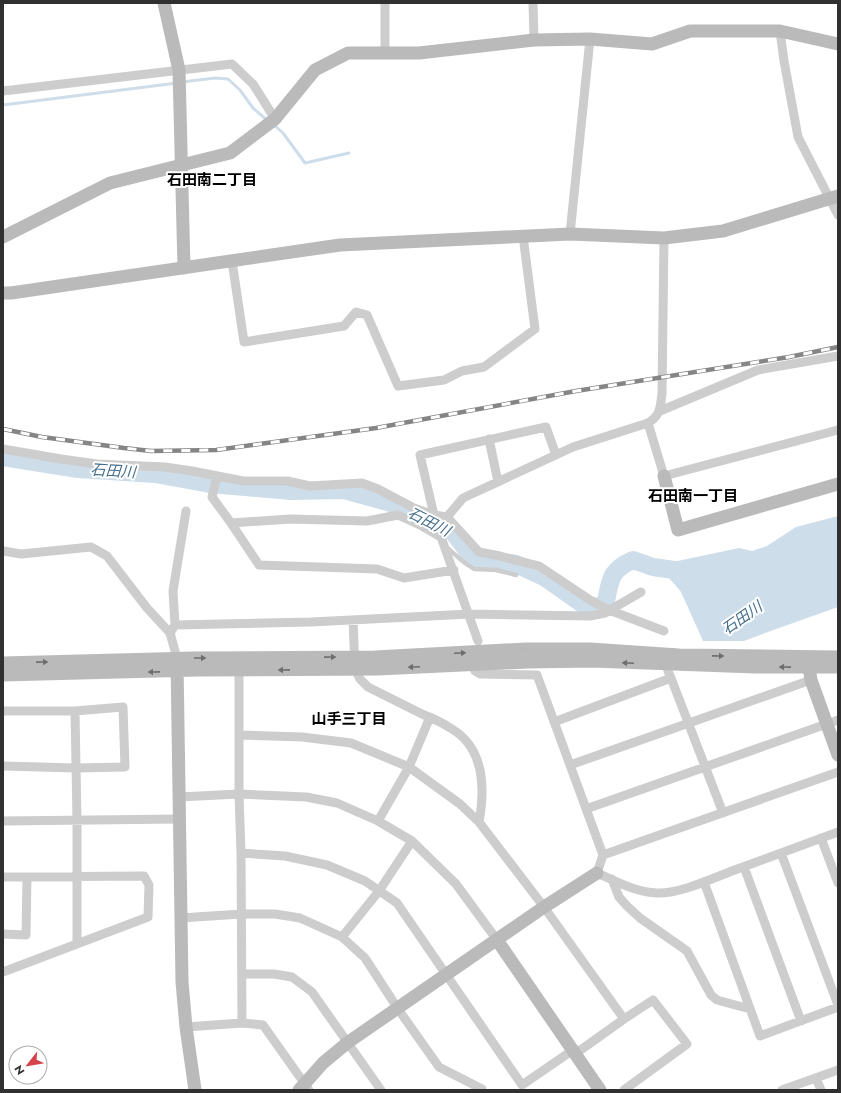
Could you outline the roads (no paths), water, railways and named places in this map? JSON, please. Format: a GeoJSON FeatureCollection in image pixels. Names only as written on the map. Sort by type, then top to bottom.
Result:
{"type":"FeatureCollection","features":[{"type":"Feature","properties":{"kind":"street"},"geometry":{"type":"LineString","coordinates":[[164,3],[179,70],[184,268]]}},
{"type":"Feature","properties":{"kind":"street"},"geometry":{"type":"LineString","coordinates":[[385,3],[385,53]]}},
{"type":"Feature","properties":{"kind":"street"},"geometry":{"type":"LineString","coordinates":[[533,3],[534,40]]}},
{"type":"Feature","properties":{"kind":"street"},"geometry":{"type":"LineString","coordinates":[[3,237],[110,183],[230,153],[275,119],[315,70],[348,53],[419,53],[534,40],[590,40],[652,44],[690,31],[780,31],[838,44]]}},
{"type":"Feature","properties":{"kind":"street"},"geometry":{"type":"LineString","coordinates":[[780,31],[798,137],[834,198],[838,215]]}},
{"type":"Feature","properties":{"kind":"street"},"geometry":{"type":"LineString","coordinates":[[570,234],[590,40]]}},
{"type":"Feature","properties":{"kind":"street"},"geometry":{"type":"LineString","coordinates":[[3,91],[232,64],[253,84],[275,119]]}},
{"type":"Feature","properties":{"kind":"street"},"geometry":{"type":"LineString","coordinates":[[3,293],[340,245],[570,234],[664,238],[723,231],[834,198]]}},
{"type":"Feature","properties":{"kind":"street"},"geometry":{"type":"LineString","coordinates":[[232,261],[244,342],[344,326],[356,312],[362,313],[367,315],[398,386],[444,380],[462,371],[484,367],[535,329],[523,236]]}},
{"type":"Feature","properties":{"kind":"street"},"geometry":{"type":"LineString","coordinates":[[660,411],[662,394],[664,238]]}},
{"type":"Feature","properties":{"kind":"street"},"geometry":{"type":"LineString","coordinates":[[478,641],[470,614],[443,541],[447,517],[463,498],[573,447],[648,423],[653,420],[660,411],[758,370],[838,356]]}},
{"type":"Feature","properties":{"kind":"street"},"geometry":{"type":"LineString","coordinates":[[648,423],[678,530],[838,484]]}},
{"type":"Feature","properties":{"kind":"street"},"geometry":{"type":"LineString","coordinates":[[434,515],[420,455],[546,427],[556,455]]}},
{"type":"Feature","properties":{"kind":"street"},"geometry":{"type":"LineString","coordinates":[[664,476],[838,430]]}},
{"type":"Feature","properties":{"kind":"street"},"geometry":{"type":"LineString","coordinates":[[489,440],[498,482]]}},
{"type":"Feature","properties":{"kind":"street"},"geometry":{"type":"LineString","coordinates":[[3,449],[61,460],[97,464],[165,467],[243,482],[287,481],[310,486],[362,483],[378,489],[414,508],[434,515],[447,517],[479,552],[539,566],[590,600],[609,610],[664,631]]}},
{"type":"Feature","properties":{"kind":"street"},"geometry":{"type":"LineString","coordinates":[[217,476],[212,497],[259,565],[377,569],[404,578],[454,570]]}},
{"type":"Feature","properties":{"kind":"street"},"geometry":{"type":"LineString","coordinates":[[231,523],[290,519],[367,521],[398,515],[414,508]]}},
{"type":"Feature","properties":{"kind":"street"},"geometry":{"type":"LineString","coordinates":[[186,511],[173,591],[173,629],[177,665],[182,982],[186,1027],[195,1090]]}},
{"type":"Feature","properties":{"kind":"street"},"geometry":{"type":"LineString","coordinates":[[398,515],[422,526],[443,541]]}},
{"type":"Feature","properties":{"kind":"street"},"geometry":{"type":"LineString","coordinates":[[3,551],[21,554],[91,547],[107,556],[147,608],[173,629],[470,614],[590,616],[605,612],[641,592]]}},
{"type":"Feature","properties":{"kind":"street"},"geometry":{"type":"LineString","coordinates":[[353,620],[355,663],[360,679],[368,687],[430,717],[457,732],[470,745],[480,764],[483,782],[479,822]]}},
{"type":"Feature","properties":{"kind":"street"},"geometry":{"type":"LineString","coordinates":[[3,675],[177,665],[196,670],[239,670],[355,663],[526,649],[590,649],[679,655],[764,657],[809,668]]}},
{"type":"Feature","properties":{"kind":"street"},"geometry":{"type":"LineString","coordinates":[[570,765],[688,723],[809,668],[838,657]]}},
{"type":"Feature","properties":{"kind":"street"},"geometry":{"type":"LineString","coordinates":[[3,663],[177,665],[355,663],[472,665],[557,662],[809,668],[838,667]]}},
{"type":"Feature","properties":{"kind":"street"},"geometry":{"type":"LineString","coordinates":[[667,664],[668,671],[723,813]]}},
{"type":"Feature","properties":{"kind":"street"},"geometry":{"type":"LineString","coordinates":[[186,1027],[242,1023],[263,1025],[304,1088],[323,1063],[347,1043],[544,907],[596,873],[603,855],[537,675],[480,674],[475,671],[472,665]]}},
{"type":"Feature","properties":{"kind":"street"},"geometry":{"type":"LineString","coordinates":[[809,668],[832,722],[838,755]]}},
{"type":"Feature","properties":{"kind":"street"},"geometry":{"type":"LineString","coordinates":[[239,670],[242,1023]]}},
{"type":"Feature","properties":{"kind":"street"},"geometry":{"type":"LineString","coordinates":[[554,722],[671,678]]}},
{"type":"Feature","properties":{"kind":"street"},"geometry":{"type":"LineString","coordinates":[[3,712],[75,711],[123,707],[125,767],[76,768],[3,766]]}},
{"type":"Feature","properties":{"kind":"street"},"geometry":{"type":"LineString","coordinates":[[75,711],[77,943]]}},
{"type":"Feature","properties":{"kind":"street"},"geometry":{"type":"LineString","coordinates":[[378,821],[409,767],[430,717]]}},
{"type":"Feature","properties":{"kind":"street"},"geometry":{"type":"LineString","coordinates":[[586,809],[832,722]]}},
{"type":"Feature","properties":{"kind":"street"},"geometry":{"type":"LineString","coordinates":[[240,735],[302,737],[351,743],[409,767],[460,804],[479,822],[544,907],[624,1019]]}},
{"type":"Feature","properties":{"kind":"street"},"geometry":{"type":"LineString","coordinates":[[603,855],[838,772]]}},
{"type":"Feature","properties":{"kind":"street"},"geometry":{"type":"LineString","coordinates":[[179,797],[239,794],[306,797],[337,803],[378,821],[412,841],[456,884],[497,940],[600,1090]]}},
{"type":"Feature","properties":{"kind":"street"},"geometry":{"type":"LineString","coordinates":[[3,821],[179,818]]}},
{"type":"Feature","properties":{"kind":"street"},"geometry":{"type":"LineString","coordinates":[[596,873],[623,886],[641,891],[657,893],[674,891],[704,882],[838,832]]}},
{"type":"Feature","properties":{"kind":"street"},"geometry":{"type":"LineString","coordinates":[[821,838],[838,883]]}},
{"type":"Feature","properties":{"kind":"street"},"geometry":{"type":"LineString","coordinates":[[342,937],[379,891],[412,841]]}},
{"type":"Feature","properties":{"kind":"street"},"geometry":{"type":"LineString","coordinates":[[241,853],[286,856],[327,865],[366,881],[397,903],[522,1085],[653,1000],[687,1044],[624,1090]]}},
{"type":"Feature","properties":{"kind":"street"},"geometry":{"type":"LineString","coordinates":[[704,882],[760,1036],[801,1021],[838,1006],[781,853]]}},
{"type":"Feature","properties":{"kind":"street"},"geometry":{"type":"LineString","coordinates":[[744,867],[801,1021]]}},
{"type":"Feature","properties":{"kind":"street"},"geometry":{"type":"LineString","coordinates":[[3,877],[144,876],[150,885],[148,917],[3,972]]}},
{"type":"Feature","properties":{"kind":"street"},"geometry":{"type":"LineString","coordinates":[[3,934],[26,935],[27,877]]}},
{"type":"Feature","properties":{"kind":"street"},"geometry":{"type":"LineString","coordinates":[[612,880],[620,897],[627,906],[640,918],[687,951],[711,995],[717,1000],[750,1009]]}},
{"type":"Feature","properties":{"kind":"street"},"geometry":{"type":"LineString","coordinates":[[180,918],[242,914],[275,914],[300,918],[342,937],[365,958],[398,1009],[439,1067],[482,1089]]}},
{"type":"Feature","properties":{"kind":"street"},"geometry":{"type":"LineString","coordinates":[[242,974],[274,974],[292,977],[312,992],[380,1090]]}},
{"type":"Feature","properties":{"kind":"street"},"geometry":{"type":"LineString","coordinates":[[782,1090],[838,1070]]}},
{"type":"Feature","properties":{"kind":"street"},"geometry":{"type":"LineString","coordinates":[[816,1078],[820,1090]]}},
{"type":"Feature","properties":{"kind":"lane"},"geometry":{"type":"LineString","coordinates":[[443,541],[465,563],[474,569],[496,570],[516,575]]}},
{"type":"Feature","properties":{"kind":"water"},"geometry":{"type":"Polygon","coordinates":[[[838,516],[838,607],[744,641],[703,641],[668,563],[739,548],[752,551],[767,546],[796,527],[838,516]]]}},
{"type":"Feature","properties":{"kind":"waterway"},"geometry":{"type":"LineString","coordinates":[[182,82],[215,78],[228,79],[240,90],[253,108],[268,121]]}},
{"type":"Feature","properties":{"kind":"waterway"},"geometry":{"type":"LineString","coordinates":[[3,105],[177,83]]}},
{"type":"Feature","properties":{"kind":"waterway"},"geometry":{"type":"LineString","coordinates":[[273,124],[283,133],[305,163],[349,153]]}},
{"type":"Feature","properties":{"kind":"waterway","name":"石田川"},"geometry":{"type":"LineString","coordinates":[[3,457],[78,469],[155,474],[210,484],[291,491],[344,490],[391,503],[453,532],[473,558],[516,564],[544,577],[588,608],[605,605],[610,583],[615,573],[619,568],[633,560],[653,567],[674,570],[688,586]]}},
{"type":"Feature","properties":{"kind":"railway"},"geometry":{"type":"LineString","coordinates":[[3,429],[42,437],[151,451],[216,450],[376,428],[576,391],[789,357],[838,347]]}},
{"type":"Feature","properties":{"kind":"district","name":"石田南二丁目"},"geometry":{"type":"Point","coordinates":[212,180]}},
{"type":"Feature","properties":{"kind":"district","name":"石田南一丁目"},"geometry":{"type":"Point","coordinates":[693,496]}},
{"type":"Feature","properties":{"kind":"district","name":"山手三丁目"},"geometry":{"type":"Point","coordinates":[349,719]}}]}
